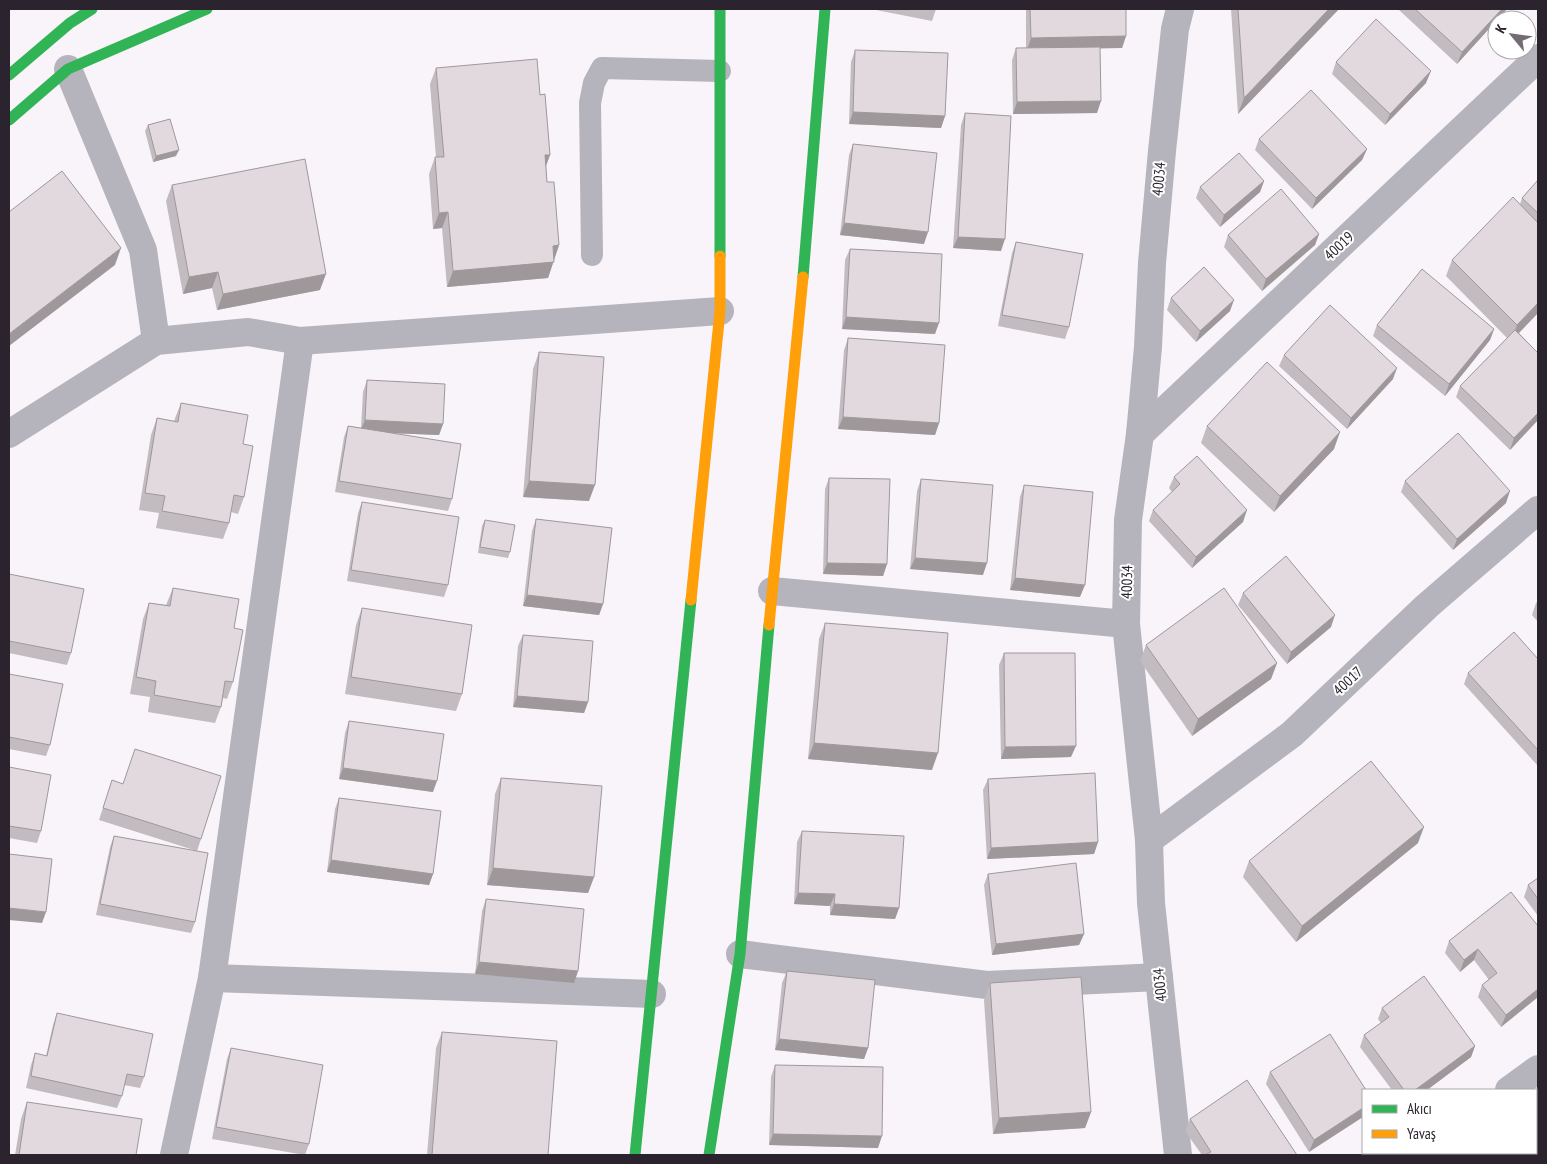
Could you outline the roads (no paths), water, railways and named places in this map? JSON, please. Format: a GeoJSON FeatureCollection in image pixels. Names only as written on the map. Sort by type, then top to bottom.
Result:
{"type":"FeatureCollection","features":[{"type":"Feature","properties":{"kind":"main road"},"geometry":{"type":"LineString","coordinates":[[9,120],[68,69],[207,9]]}},
{"type":"Feature","properties":{"kind":"main road"},"geometry":{"type":"LineString","coordinates":[[636,1155],[720,311],[720,9]]}},
{"type":"Feature","properties":{"kind":"main road"},"geometry":{"type":"LineString","coordinates":[[709,1155],[740,954],[772,591],[808,231],[825,9]]}},
{"type":"Feature","properties":{"kind":"main road"},"geometry":{"type":"LineString","coordinates":[[9,75],[76,14]]}},
{"type":"Feature","properties":{"kind":"street","name":"40034"},"geometry":{"type":"LineString","coordinates":[[1178,1155],[1151,903],[1149,840],[1126,624],[1128,520],[1140,434],[1148,347],[1152,263],[1161,160],[1175,29],[1180,9]]}},
{"type":"Feature","properties":{"kind":"street","name":"40019"},"geometry":{"type":"LineString","coordinates":[[1140,434],[1538,58]]}},
{"type":"Feature","properties":{"kind":"street"},"geometry":{"type":"LineString","coordinates":[[68,69],[142,250],[156,341]]}},
{"type":"Feature","properties":{"kind":"street"},"geometry":{"type":"LineString","coordinates":[[9,434],[156,341],[248,332],[300,341],[720,311]]}},
{"type":"Feature","properties":{"kind":"street"},"geometry":{"type":"LineString","coordinates":[[174,1155],[212,978],[300,341]]}},
{"type":"Feature","properties":{"kind":"street","name":"40017"},"geometry":{"type":"LineString","coordinates":[[1149,840],[1292,734],[1427,606],[1538,510]]}},
{"type":"Feature","properties":{"kind":"street"},"geometry":{"type":"LineString","coordinates":[[772,591],[1126,624]]}},
{"type":"Feature","properties":{"kind":"street"},"geometry":{"type":"LineString","coordinates":[[740,954],[987,985],[1159,976]]}},
{"type":"Feature","properties":{"kind":"street"},"geometry":{"type":"LineString","coordinates":[[212,978],[652,994]]}},
{"type":"Feature","properties":{"kind":"street"},"geometry":{"type":"LineString","coordinates":[[1510,1089],[1538,1069]]}},
{"type":"Feature","properties":{"kind":"lane"},"geometry":{"type":"LineString","coordinates":[[592,254],[590,103],[594,83],[602,68],[720,71]]}}]}
